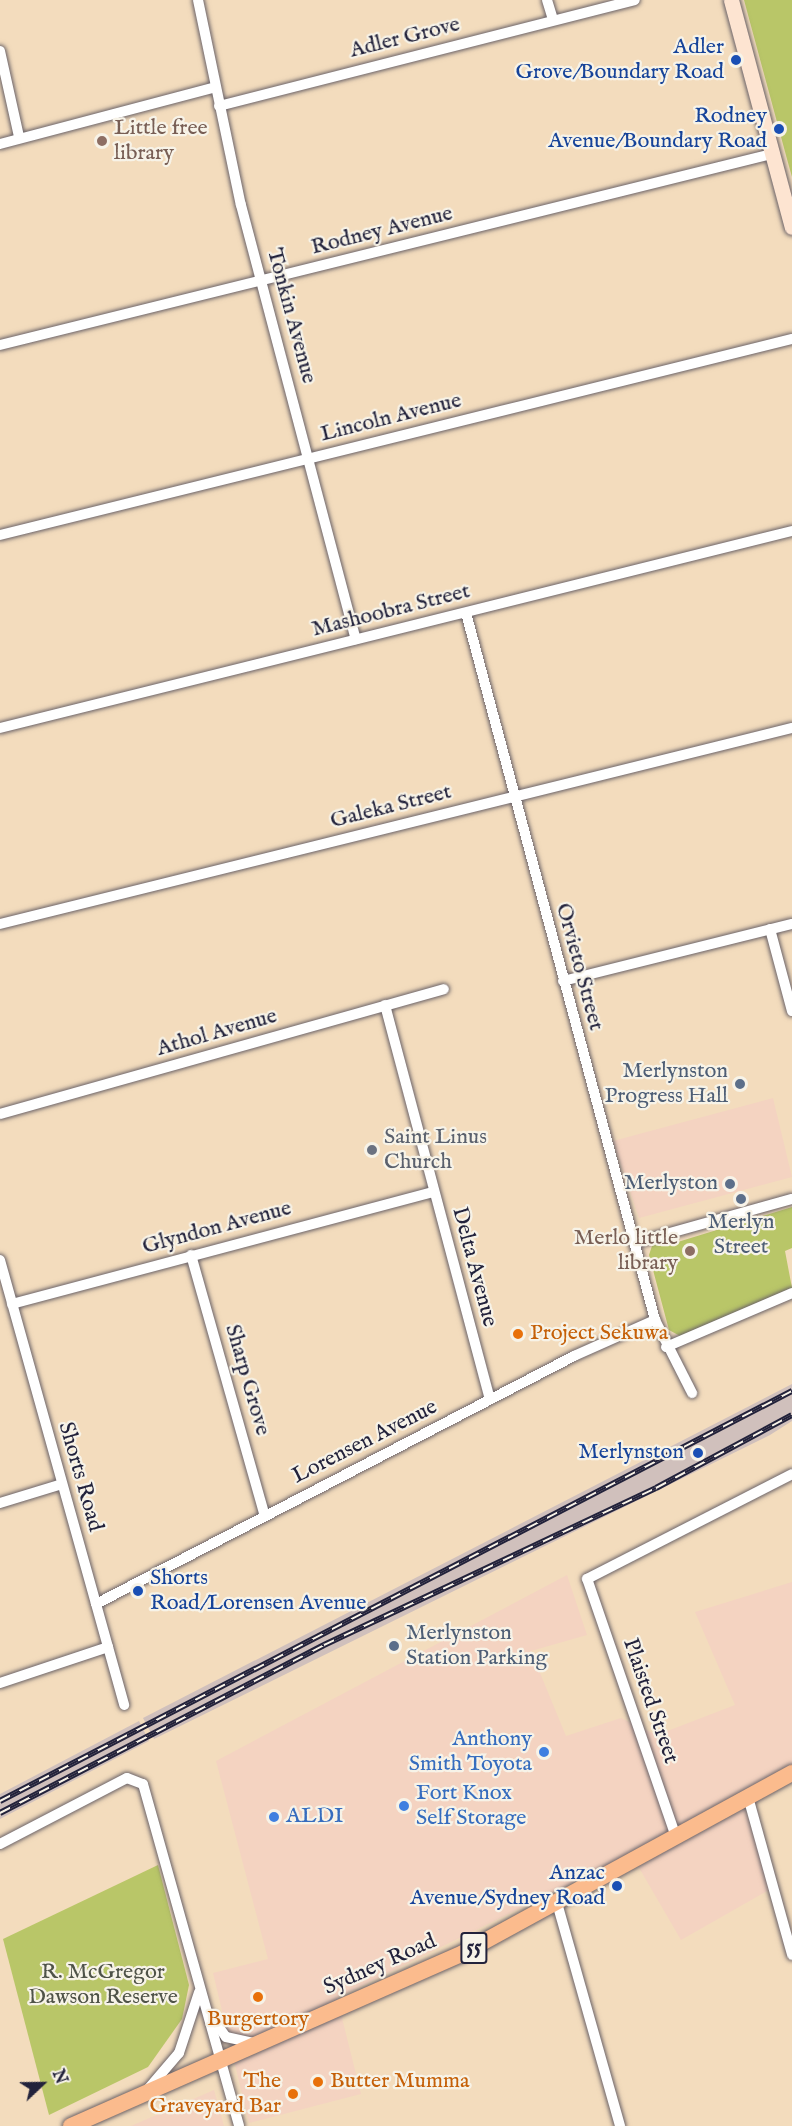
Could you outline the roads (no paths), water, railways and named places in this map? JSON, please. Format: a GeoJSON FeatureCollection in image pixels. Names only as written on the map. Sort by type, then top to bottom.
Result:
{"type":"FeatureCollection","features":[{"type":"Feature","properties":{"kind":"highway","name":"Sydney Road"},"geometry":{"type":"LineString","coordinates":[[71,2126],[465,1952],[792,1773]]}},
{"type":"Feature","properties":{"kind":"main road"},"geometry":{"type":"LineString","coordinates":[[732,0],[792,228]]}},
{"type":"Feature","properties":{"kind":"street","name":"Tonkin Avenue"},"geometry":{"type":"LineString","coordinates":[[198,0],[219,106],[261,280],[357,639]]}},
{"type":"Feature","properties":{"kind":"street"},"geometry":{"type":"LineString","coordinates":[[548,0],[553,20]]}},
{"type":"Feature","properties":{"kind":"street","name":"Adler Grove"},"geometry":{"type":"LineString","coordinates":[[219,106],[634,0]]}},
{"type":"Feature","properties":{"kind":"street"},"geometry":{"type":"LineString","coordinates":[[0,51],[19,137]]}},
{"type":"Feature","properties":{"kind":"street"},"geometry":{"type":"LineString","coordinates":[[0,144],[19,137],[215,87]]}},
{"type":"Feature","properties":{"kind":"street","name":"Rodney Avenue"},"geometry":{"type":"LineString","coordinates":[[0,345],[772,154]]}},
{"type":"Feature","properties":{"kind":"street","name":"Lincoln Avenue"},"geometry":{"type":"LineString","coordinates":[[0,535],[792,339]]}},
{"type":"Feature","properties":{"kind":"street","name":"Mashoobra Street"},"geometry":{"type":"LineString","coordinates":[[0,728],[792,531]]}},
{"type":"Feature","properties":{"kind":"street","name":"Orvieto Street"},"geometry":{"type":"LineString","coordinates":[[466,613],[655,1320],[666,1347],[692,1393]]}},
{"type":"Feature","properties":{"kind":"street","name":"Galeka Street"},"geometry":{"type":"LineString","coordinates":[[0,924],[792,728]]}},
{"type":"Feature","properties":{"kind":"street"},"geometry":{"type":"LineString","coordinates":[[563,981],[792,924]]}},
{"type":"Feature","properties":{"kind":"street"},"geometry":{"type":"LineString","coordinates":[[770,929],[792,1011]]}},
{"type":"Feature","properties":{"kind":"street","name":"Athol Avenue"},"geometry":{"type":"LineString","coordinates":[[0,1114],[444,988]]}},
{"type":"Feature","properties":{"kind":"street","name":"Delta Avenue"},"geometry":{"type":"LineString","coordinates":[[385,1005],[490,1399]]}},
{"type":"Feature","properties":{"kind":"street","name":"Glyndon Avenue"},"geometry":{"type":"LineString","coordinates":[[12,1304],[433,1192]]}},
{"type":"Feature","properties":{"kind":"street"},"geometry":{"type":"LineString","coordinates":[[634,1243],[792,1199]]}},
{"type":"Feature","properties":{"kind":"street","name":"Sharp Grove"},"geometry":{"type":"LineString","coordinates":[[191,1255],[265,1516]]}},
{"type":"Feature","properties":{"kind":"street","name":"Shorts Road"},"geometry":{"type":"LineString","coordinates":[[0,1260],[124,1705]]}},
{"type":"Feature","properties":{"kind":"street"},"geometry":{"type":"LineString","coordinates":[[666,1347],[792,1293]]}},
{"type":"Feature","properties":{"kind":"street","name":"Lorensen Avenue"},"geometry":{"type":"LineString","coordinates":[[96,1604],[490,1399],[655,1320]]}},
{"type":"Feature","properties":{"kind":"street","name":"Plaisted Street"},"geometry":{"type":"LineString","coordinates":[[676,1837],[586,1579],[792,1474]]}},
{"type":"Feature","properties":{"kind":"street"},"geometry":{"type":"LineString","coordinates":[[0,1503],[62,1484]]}},
{"type":"Feature","properties":{"kind":"street"},"geometry":{"type":"LineString","coordinates":[[0,1683],[108,1647]]}},
{"type":"Feature","properties":{"kind":"street"},"geometry":{"type":"LineString","coordinates":[[0,1844],[127,1778],[137,1778],[145,1788],[219,2061],[239,2126]]}},
{"type":"Feature","properties":{"kind":"street"},"geometry":{"type":"LineString","coordinates":[[748,1797],[792,1955]]}},
{"type":"Feature","properties":{"kind":"street"},"geometry":{"type":"LineString","coordinates":[[557,1903],[620,2126]]}},
{"type":"Feature","properties":{"kind":"street"},"geometry":{"type":"LineString","coordinates":[[201,1996],[226,2037],[261,2043]]}},
{"type":"Feature","properties":{"kind":"street"},"geometry":{"type":"LineString","coordinates":[[143,2095],[179,2053],[201,1996]]}},
{"type":"Feature","properties":{"kind":"railway"},"geometry":{"type":"LineString","coordinates":[[0,1801],[792,1391]]}},
{"type":"Feature","properties":{"kind":"railway"},"geometry":{"type":"LineString","coordinates":[[0,1813],[324,1645],[656,1488],[792,1415]]}},
{"type":"Feature","properties":{"kind":"place","name":"Adler Grove/Boundary Road"},"geometry":{"type":"Point","coordinates":[736,60]}},
{"type":"Feature","properties":{"kind":"place","name":"Rodney Avenue/Boundary Road"},"geometry":{"type":"Point","coordinates":[779,129]}},
{"type":"Feature","properties":{"kind":"place","name":"Little free library"},"geometry":{"type":"Point","coordinates":[102,141]}},
{"type":"Feature","properties":{"kind":"place","name":"Merlynston Progress Hall"},"geometry":{"type":"Point","coordinates":[740,1084]}},
{"type":"Feature","properties":{"kind":"place","name":"Saint Linus Church"},"geometry":{"type":"Point","coordinates":[372,1150]}},
{"type":"Feature","properties":{"kind":"place","name":"Merlyston"},"geometry":{"type":"Point","coordinates":[730,1184]}},
{"type":"Feature","properties":{"kind":"place","name":"Merlyn Street"},"geometry":{"type":"Point","coordinates":[741,1199]}},
{"type":"Feature","properties":{"kind":"place","name":"Merlo little library"},"geometry":{"type":"Point","coordinates":[690,1251]}},
{"type":"Feature","properties":{"kind":"place","name":"Project Sekuwa"},"geometry":{"type":"Point","coordinates":[518,1334]}},
{"type":"Feature","properties":{"kind":"place","name":"Merlynston"},"geometry":{"type":"Point","coordinates":[698,1453]}},
{"type":"Feature","properties":{"kind":"place","name":"Shorts Road/Lorensen Avenue"},"geometry":{"type":"Point","coordinates":[138,1591]}},
{"type":"Feature","properties":{"kind":"place","name":"Merlynston Station Parking"},"geometry":{"type":"Point","coordinates":[394,1646]}},
{"type":"Feature","properties":{"kind":"place","name":"Anthony Smith Toyota"},"geometry":{"type":"Point","coordinates":[544,1752]}},
{"type":"Feature","properties":{"kind":"place","name":"Fort Knox Self Storage"},"geometry":{"type":"Point","coordinates":[404,1806]}},
{"type":"Feature","properties":{"kind":"place","name":"ALDI"},"geometry":{"type":"Point","coordinates":[274,1817]}},
{"type":"Feature","properties":{"kind":"place","name":"Anzac Avenue/Sydney Road"},"geometry":{"type":"Point","coordinates":[617,1886]}},
{"type":"Feature","properties":{"kind":"place","name":"Burgertory"},"geometry":{"type":"Point","coordinates":[258,1997]}},
{"type":"Feature","properties":{"kind":"place","name":"Butter Mumma"},"geometry":{"type":"Point","coordinates":[318,2082]}},
{"type":"Feature","properties":{"kind":"place","name":"The Graveyard Bar"},"geometry":{"type":"Point","coordinates":[293,2094]}},
{"type":"Feature","properties":{"kind":"park label","name":"R. McGregor Dawson Reserve"},"geometry":{"type":"Point","coordinates":[103,1985]}}]}
